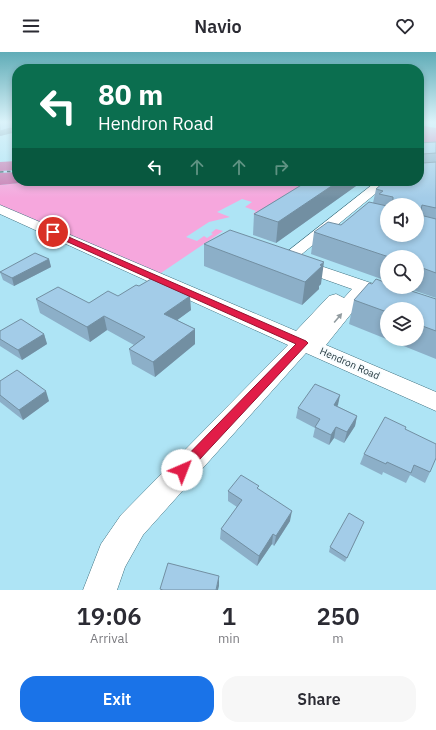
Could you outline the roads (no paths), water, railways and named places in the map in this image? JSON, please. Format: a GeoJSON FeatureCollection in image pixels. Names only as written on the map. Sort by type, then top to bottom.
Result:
{"type":"FeatureCollection","features":[{"type":"Feature","properties":{"kind":"street"},"geometry":{"type":"LineString","coordinates":[[380,186],[353,213],[279,256],[436,312]]}},
{"type":"Feature","properties":{"kind":"street","name":"Hendron Road"},"geometry":{"type":"LineString","coordinates":[[0,209],[436,402]]}},
{"type":"Feature","properties":{"kind":"street"},"geometry":{"type":"LineString","coordinates":[[100,590],[102,580],[119,542],[132,524],[305,344],[358,284]]}},
{"type":"Feature","properties":{"kind":"railway"},"geometry":{"type":"LineString","coordinates":[[0,172],[12,171]]}}]}
